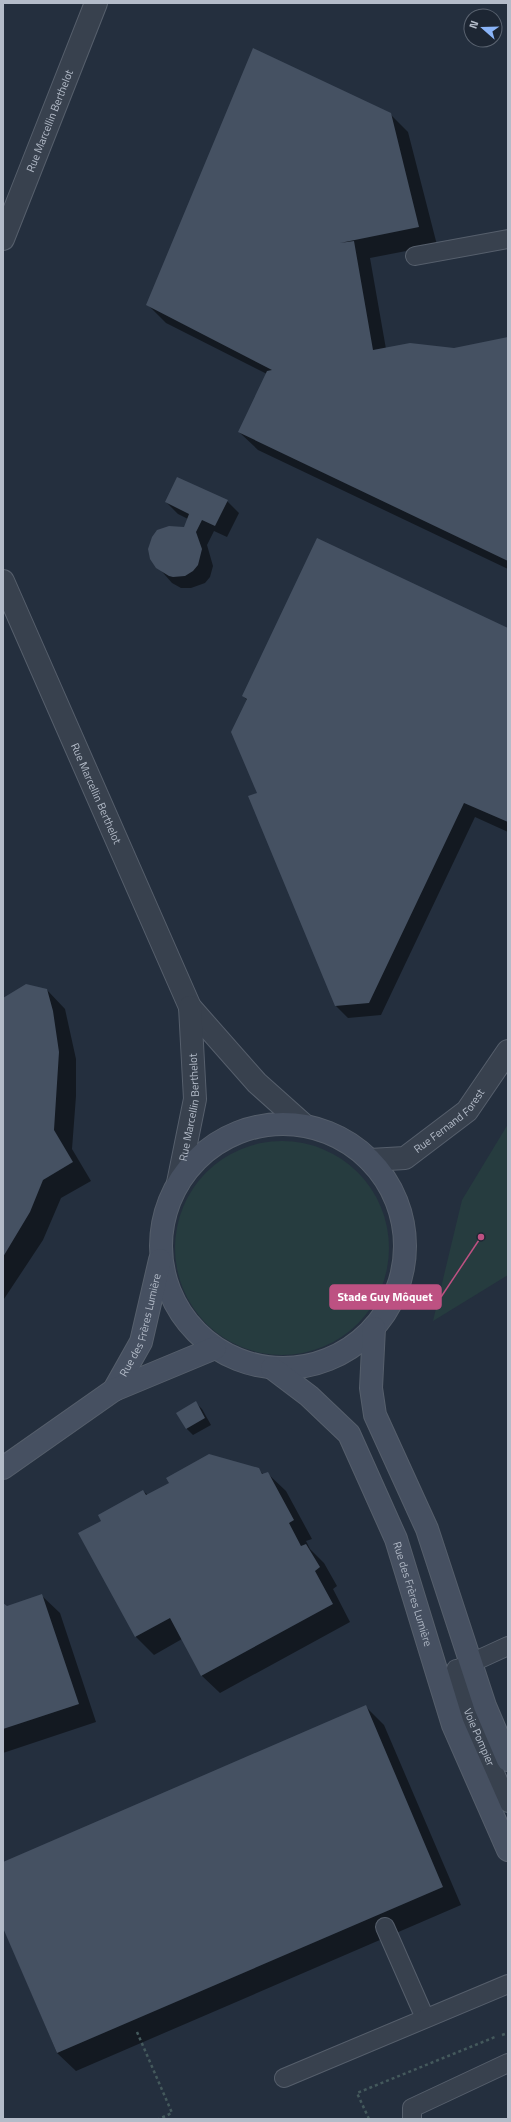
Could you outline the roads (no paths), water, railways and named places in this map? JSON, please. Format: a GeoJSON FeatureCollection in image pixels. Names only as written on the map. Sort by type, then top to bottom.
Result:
{"type":"FeatureCollection","features":[{"type":"Feature","properties":{"kind":"main road"},"geometry":{"type":"LineString","coordinates":[[267,1125],[304,1125],[340,1137],[370,1160],[392,1190],[404,1225],[405,1262],[394,1297],[374,1328],[345,1352],[309,1366],[272,1368],[242,1362],[215,1348],[188,1324],[170,1292],[161,1257],[164,1219],[178,1183],[201,1155],[232,1135],[267,1125]]}},
{"type":"Feature","properties":{"kind":"main road","name":"Rue des Frères Lumière"},"geometry":{"type":"LineString","coordinates":[[114,1390],[140,1342],[161,1257]]}},
{"type":"Feature","properties":{"kind":"main road","name":"Rue des Frères Lumière"},"geometry":{"type":"LineString","coordinates":[[374,1328],[371,1388],[375,1415],[427,1529],[455,1670],[453,1725],[508,1850]]}},
{"type":"Feature","properties":{"kind":"main road","name":"Rue des Frères Lumière"},"geometry":{"type":"LineString","coordinates":[[5,1462],[114,1390],[215,1348]]}},
{"type":"Feature","properties":{"kind":"main road","name":"Rue des Frères Lumière"},"geometry":{"type":"LineString","coordinates":[[272,1368],[309,1396],[349,1434],[455,1670],[485,1706],[508,1760]]}},
{"type":"Feature","properties":{"kind":"street","name":"Rue Marcellin Berthelot"},"geometry":{"type":"LineString","coordinates":[[3,239],[96,3]]}},
{"type":"Feature","properties":{"kind":"street","name":"Rue Marcellin Berthelot"},"geometry":{"type":"LineString","coordinates":[[3,581],[190,1007],[257,1083],[304,1125]]}},
{"type":"Feature","properties":{"kind":"street","name":"Rue Marcellin Berthelot"},"geometry":{"type":"LineString","coordinates":[[178,1183],[195,1099],[190,1007]]}},
{"type":"Feature","properties":{"kind":"street","name":"Rue Fernand Forest"},"geometry":{"type":"LineString","coordinates":[[370,1160],[405,1158],[467,1111],[508,1051]]}},
{"type":"Feature","properties":{"kind":"lane"},"geometry":{"type":"LineString","coordinates":[[415,256],[508,239]]}},
{"type":"Feature","properties":{"kind":"lane"},"geometry":{"type":"LineString","coordinates":[[455,1670],[508,1646]]}},
{"type":"Feature","properties":{"kind":"lane","name":"Voie Pompier"},"geometry":{"type":"LineString","coordinates":[[455,1670],[468,1711],[508,1803]]}},
{"type":"Feature","properties":{"kind":"lane"},"geometry":{"type":"LineString","coordinates":[[385,1927],[426,2018]]}},
{"type":"Feature","properties":{"kind":"lane"},"geometry":{"type":"LineString","coordinates":[[284,2078],[508,1984]]}},
{"type":"Feature","properties":{"kind":"lane"},"geometry":{"type":"LineString","coordinates":[[412,2119],[412,2108],[508,2063]]}},
{"type":"Feature","properties":{"kind":"place","name":"Stade Guy Môquet"},"geometry":{"type":"Point","coordinates":[481,1237]}}]}
